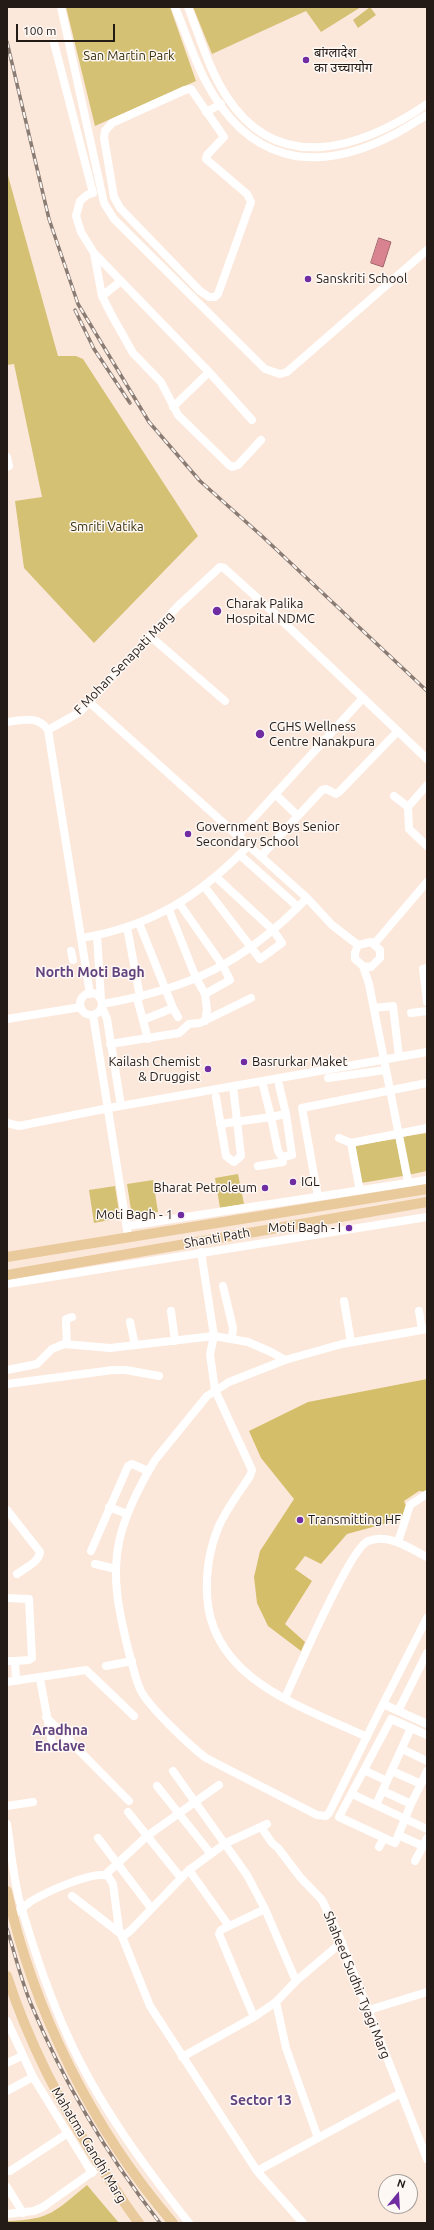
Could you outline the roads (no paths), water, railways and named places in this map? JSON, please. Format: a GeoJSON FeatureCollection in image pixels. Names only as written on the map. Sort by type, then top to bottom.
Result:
{"type":"FeatureCollection","features":[{"type":"Feature","properties":{"kind":"main road","name":"Shanti Path"},"geometry":{"type":"LineString","coordinates":[[7,1257],[128,1231],[409,1187],[427,1189]]}},
{"type":"Feature","properties":{"kind":"main road","name":"Shanti Path"},"geometry":{"type":"LineString","coordinates":[[7,1274],[427,1202]]}},
{"type":"Feature","properties":{"kind":"main road","name":"Mahatma Gandhi Marg"},"geometry":{"type":"LineString","coordinates":[[7,1891],[12,1915],[49,2022],[76,2081],[119,2152],[173,2223]]}},
{"type":"Feature","properties":{"kind":"main road","name":"Mahatma Gandhi Marg"},"geometry":{"type":"LineString","coordinates":[[7,1976],[26,2028],[57,2094],[96,2170],[139,2223]]}},
{"type":"Feature","properties":{"kind":"street"},"geometry":{"type":"LineString","coordinates":[[61,7],[97,192]]}},
{"type":"Feature","properties":{"kind":"street"},"geometry":{"type":"LineString","coordinates":[[175,7],[205,80],[237,126],[259,144],[290,155],[306,158],[327,158],[353,151],[393,135],[427,114]]}},
{"type":"Feature","properties":{"kind":"street"},"geometry":{"type":"LineString","coordinates":[[188,7],[215,76],[227,98],[257,129],[272,139],[307,148],[340,145],[390,127],[427,104]]}},
{"type":"Feature","properties":{"kind":"street"},"geometry":{"type":"LineString","coordinates":[[54,43],[97,192],[114,219],[265,369],[280,374],[287,372],[427,250]]}},
{"type":"Feature","properties":{"kind":"street"},"geometry":{"type":"LineString","coordinates":[[205,80],[215,76]]}},
{"type":"Feature","properties":{"kind":"street"},"geometry":{"type":"LineString","coordinates":[[206,311],[210,308],[214,297],[218,294],[251,202],[247,194],[206,159],[207,155],[224,136],[206,112],[194,92],[185,90],[112,123],[104,131],[104,138],[114,197],[120,208],[200,291],[209,297],[214,297]]}},
{"type":"Feature","properties":{"kind":"street"},"geometry":{"type":"LineString","coordinates":[[206,112],[221,104]]}},
{"type":"Feature","properties":{"kind":"street"},"geometry":{"type":"LineString","coordinates":[[390,127],[393,135]]}},
{"type":"Feature","properties":{"kind":"street"},"geometry":{"type":"LineString","coordinates":[[306,158],[307,148]]}},
{"type":"Feature","properties":{"kind":"street"},"geometry":{"type":"LineString","coordinates":[[97,192],[87,195],[80,201],[76,216],[81,232],[94,253],[209,372],[252,420]]}},
{"type":"Feature","properties":{"kind":"street"},"geometry":{"type":"LineString","coordinates":[[94,253],[102,296],[127,345],[161,382],[173,407],[183,420],[232,467],[238,465],[261,440]]}},
{"type":"Feature","properties":{"kind":"street"},"geometry":{"type":"LineString","coordinates":[[102,296],[121,281]]}},
{"type":"Feature","properties":{"kind":"street"},"geometry":{"type":"LineString","coordinates":[[173,407],[209,372]]}},
{"type":"Feature","properties":{"kind":"street"},"geometry":{"type":"LineString","coordinates":[[7,457],[9,466],[7,467]]}},
{"type":"Feature","properties":{"kind":"street","name":"F Mohan Senapati Marg"},"geometry":{"type":"LineString","coordinates":[[48,730],[75,716],[178,606],[218,568],[224,568],[274,613],[427,759]]}},
{"type":"Feature","properties":{"kind":"street"},"geometry":{"type":"LineString","coordinates":[[150,636],[225,701]]}},
{"type":"Feature","properties":{"kind":"street"},"geometry":{"type":"LineString","coordinates":[[238,835],[363,698]]}},
{"type":"Feature","properties":{"kind":"street"},"geometry":{"type":"LineString","coordinates":[[89,702],[261,856],[306,898],[332,925],[358,945]]}},
{"type":"Feature","properties":{"kind":"street"},"geometry":{"type":"LineString","coordinates":[[7,722],[40,721],[48,730],[90,994]]}},
{"type":"Feature","properties":{"kind":"street"},"geometry":{"type":"LineString","coordinates":[[261,856],[324,789],[336,794],[339,792],[398,731]]}},
{"type":"Feature","properties":{"kind":"street"},"geometry":{"type":"LineString","coordinates":[[427,785],[408,807],[409,829],[427,846]]}},
{"type":"Feature","properties":{"kind":"street"},"geometry":{"type":"LineString","coordinates":[[275,794],[298,816]]}},
{"type":"Feature","properties":{"kind":"street"},"geometry":{"type":"LineString","coordinates":[[394,796],[408,807]]}},
{"type":"Feature","properties":{"kind":"street"},"geometry":{"type":"LineString","coordinates":[[82,938],[127,927],[169,910],[216,878],[249,845]]}},
{"type":"Feature","properties":{"kind":"street"},"geometry":{"type":"LineString","coordinates":[[240,855],[298,907]]}},
{"type":"Feature","properties":{"kind":"street"},"geometry":{"type":"LineString","coordinates":[[204,886],[260,959],[282,943],[273,930],[216,878]]}},
{"type":"Feature","properties":{"kind":"street"},"geometry":{"type":"LineString","coordinates":[[375,943],[427,882]]}},
{"type":"Feature","properties":{"kind":"street"},"geometry":{"type":"LineString","coordinates":[[101,1004],[138,998],[167,990],[223,966],[273,930],[306,898]]}},
{"type":"Feature","properties":{"kind":"street"},"geometry":{"type":"LineString","coordinates":[[179,903],[223,966],[230,980],[205,994]]}},
{"type":"Feature","properties":{"kind":"street"},"geometry":{"type":"LineString","coordinates":[[169,910],[196,978],[205,994],[207,1010],[205,1021]]}},
{"type":"Feature","properties":{"kind":"street"},"geometry":{"type":"LineString","coordinates":[[139,923],[178,1017]]}},
{"type":"Feature","properties":{"kind":"street"},"geometry":{"type":"LineString","coordinates":[[127,927],[138,998],[148,1039]]}},
{"type":"Feature","properties":{"kind":"street"},"geometry":{"type":"LineString","coordinates":[[93,1015],[98,1012],[101,1004],[97,935]]}},
{"type":"Feature","properties":{"kind":"street"},"geometry":{"type":"LineString","coordinates":[[363,966],[371,967],[378,962],[380,950],[375,943],[366,941],[358,945],[355,953],[355,959],[363,966],[369,984],[409,1187]]}},
{"type":"Feature","properties":{"kind":"street"},"geometry":{"type":"LineString","coordinates":[[71,951],[72,960]]}},
{"type":"Feature","properties":{"kind":"street"},"geometry":{"type":"LineString","coordinates":[[427,968],[423,969],[427,1002]]}},
{"type":"Feature","properties":{"kind":"street"},"geometry":{"type":"LineString","coordinates":[[93,1015],[84,1012],[81,1007],[82,998],[90,994],[97,995],[107,1019],[121,1106]]}},
{"type":"Feature","properties":{"kind":"street"},"geometry":{"type":"LineString","coordinates":[[110,1044],[174,1034],[189,1024],[205,1021],[251,998]]}},
{"type":"Feature","properties":{"kind":"street"},"geometry":{"type":"LineString","coordinates":[[374,1008],[392,1006],[399,1057]]}},
{"type":"Feature","properties":{"kind":"street"},"geometry":{"type":"LineString","coordinates":[[7,1019],[81,1007]]}},
{"type":"Feature","properties":{"kind":"street"},"geometry":{"type":"LineString","coordinates":[[143,1020],[173,1008]]}},
{"type":"Feature","properties":{"kind":"street"},"geometry":{"type":"LineString","coordinates":[[411,1013],[427,1011]]}},
{"type":"Feature","properties":{"kind":"street"},"geometry":{"type":"LineString","coordinates":[[93,1015],[128,1231],[318,1197],[409,1187],[427,1180]]}},
{"type":"Feature","properties":{"kind":"street"},"geometry":{"type":"LineString","coordinates":[[7,1123],[19,1126],[109,1108],[427,1052]]}},
{"type":"Feature","properties":{"kind":"street"},"geometry":{"type":"LineString","coordinates":[[373,1061],[375,1072]]}},
{"type":"Feature","properties":{"kind":"street"},"geometry":{"type":"LineString","coordinates":[[102,1066],[114,1064]]}},
{"type":"Feature","properties":{"kind":"street"},"geometry":{"type":"LineString","coordinates":[[328,1078],[385,1070]]}},
{"type":"Feature","properties":{"kind":"street"},"geometry":{"type":"LineString","coordinates":[[258,1166],[283,1162],[278,1151],[262,1081]]}},
{"type":"Feature","properties":{"kind":"street"},"geometry":{"type":"LineString","coordinates":[[318,1197],[302,1108],[427,1083]]}},
{"type":"Feature","properties":{"kind":"street"},"geometry":{"type":"LineString","coordinates":[[279,1085],[293,1151],[292,1155],[282,1157]]}},
{"type":"Feature","properties":{"kind":"street"},"geometry":{"type":"LineString","coordinates":[[216,1097],[226,1156],[234,1162],[241,1156],[233,1086]]}},
{"type":"Feature","properties":{"kind":"street"},"geometry":{"type":"LineString","coordinates":[[220,1124],[286,1114]]}},
{"type":"Feature","properties":{"kind":"street"},"geometry":{"type":"LineString","coordinates":[[339,1138],[351,1143],[427,1128]]}},
{"type":"Feature","properties":{"kind":"street"},"geometry":{"type":"LineString","coordinates":[[351,1143],[359,1186]]}},
{"type":"Feature","properties":{"kind":"street"},"geometry":{"type":"LineString","coordinates":[[408,1205],[411,1219]]}},
{"type":"Feature","properties":{"kind":"street"},"geometry":{"type":"LineString","coordinates":[[7,1284],[427,1217]]}},
{"type":"Feature","properties":{"kind":"street"},"geometry":{"type":"LineString","coordinates":[[201,1252],[214,1336],[210,1354],[215,1390],[252,1470],[250,1476],[223,1517],[214,1539],[207,1585],[210,1619],[219,1641],[235,1663],[255,1681],[285,1698],[367,1737]]}},
{"type":"Feature","properties":{"kind":"street"},"geometry":{"type":"LineString","coordinates":[[223,1286],[233,1328],[232,1338]]}},
{"type":"Feature","properties":{"kind":"street"},"geometry":{"type":"LineString","coordinates":[[344,1301],[351,1342]]}},
{"type":"Feature","properties":{"kind":"street"},"geometry":{"type":"LineString","coordinates":[[419,1311],[424,1329],[351,1342],[285,1360],[247,1374],[215,1390],[155,1460],[148,1471],[127,1514],[119,1542],[116,1569],[117,1595],[121,1621],[138,1684],[146,1698],[199,1752],[321,1816],[326,1816],[329,1813],[427,1618]]}},
{"type":"Feature","properties":{"kind":"street"},"geometry":{"type":"LineString","coordinates":[[171,1312],[175,1341]]}},
{"type":"Feature","properties":{"kind":"street"},"geometry":{"type":"LineString","coordinates":[[67,1344],[66,1319],[72,1317]]}},
{"type":"Feature","properties":{"kind":"street"},"geometry":{"type":"LineString","coordinates":[[130,1322],[135,1345]]}},
{"type":"Feature","properties":{"kind":"street"},"geometry":{"type":"LineString","coordinates":[[7,1370],[37,1364],[52,1349],[67,1344],[101,1349],[214,1336],[232,1338],[264,1349],[285,1360]]}},
{"type":"Feature","properties":{"kind":"street"},"geometry":{"type":"LineString","coordinates":[[7,1384],[113,1370],[126,1370],[159,1376]]}},
{"type":"Feature","properties":{"kind":"street"},"geometry":{"type":"LineString","coordinates":[[90,1552],[128,1466],[132,1464],[148,1471]]}},
{"type":"Feature","properties":{"kind":"street"},"geometry":{"type":"LineString","coordinates":[[398,1542],[410,1505],[427,1494]]}},
{"type":"Feature","properties":{"kind":"street"},"geometry":{"type":"LineString","coordinates":[[109,1508],[127,1514]]}},
{"type":"Feature","properties":{"kind":"street"},"geometry":{"type":"LineString","coordinates":[[7,1510],[40,1552],[40,1556],[18,1574]]}},
{"type":"Feature","properties":{"kind":"street"},"geometry":{"type":"LineString","coordinates":[[285,1698],[350,1562],[366,1541],[379,1538],[398,1542],[427,1557]]}},
{"type":"Feature","properties":{"kind":"street"},"geometry":{"type":"LineString","coordinates":[[95,1564],[116,1569]]}},
{"type":"Feature","properties":{"kind":"street"},"geometry":{"type":"LineString","coordinates":[[7,1598],[28,1599],[32,1658],[29,1660],[11,1661],[16,1681]]}},
{"type":"Feature","properties":{"kind":"street"},"geometry":{"type":"LineString","coordinates":[[398,1711],[427,1653]]}},
{"type":"Feature","properties":{"kind":"street"},"geometry":{"type":"LineString","coordinates":[[106,1666],[132,1661]]}},
{"type":"Feature","properties":{"kind":"street"},"geometry":{"type":"LineString","coordinates":[[7,1682],[86,1670],[134,1716]]}},
{"type":"Feature","properties":{"kind":"street"},"geometry":{"type":"LineString","coordinates":[[40,1678],[46,1717],[54,1746],[62,1747],[70,1740]]}},
{"type":"Feature","properties":{"kind":"street"},"geometry":{"type":"LineString","coordinates":[[384,1704],[427,1724]]}},
{"type":"Feature","properties":{"kind":"street"},"geometry":{"type":"LineString","coordinates":[[46,1717],[129,1801]]}},
{"type":"Feature","properties":{"kind":"street"},"geometry":{"type":"LineString","coordinates":[[427,1735],[390,1719],[352,1794],[339,1816],[395,1843],[411,1804],[427,1771]]}},
{"type":"Feature","properties":{"kind":"street"},"geometry":{"type":"LineString","coordinates":[[376,1805],[411,1728]]}},
{"type":"Feature","properties":{"kind":"street"},"geometry":{"type":"LineString","coordinates":[[402,1749],[427,1761]]}},
{"type":"Feature","properties":{"kind":"street"},"geometry":{"type":"LineString","coordinates":[[364,1770],[387,1781]]}},
{"type":"Feature","properties":{"kind":"street"},"geometry":{"type":"LineString","coordinates":[[392,1771],[421,1784]]}},
{"type":"Feature","properties":{"kind":"street"},"geometry":{"type":"LineString","coordinates":[[173,1772],[196,1801],[247,1875],[265,1909],[296,1981]]}},
{"type":"Feature","properties":{"kind":"street"},"geometry":{"type":"LineString","coordinates":[[12,1915],[23,1909],[31,1902],[62,1887],[105,1875],[118,1861],[147,1836],[219,1785]]}},
{"type":"Feature","properties":{"kind":"street"},"geometry":{"type":"LineString","coordinates":[[157,1786],[211,1854]]}},
{"type":"Feature","properties":{"kind":"street"},"geometry":{"type":"LineString","coordinates":[[383,1791],[411,1804]]}},
{"type":"Feature","properties":{"kind":"street"},"geometry":{"type":"LineString","coordinates":[[352,1794],[427,1829]]}},
{"type":"Feature","properties":{"kind":"street"},"geometry":{"type":"LineString","coordinates":[[7,1806],[33,1802]]}},
{"type":"Feature","properties":{"kind":"street"},"geometry":{"type":"LineString","coordinates":[[128,1812],[181,1878]]}},
{"type":"Feature","properties":{"kind":"street"},"geometry":{"type":"LineString","coordinates":[[7,1824],[17,1890],[53,2001],[84,2069],[108,2110],[153,2176],[189,2223]]}},
{"type":"Feature","properties":{"kind":"street","name":"Shaheed Sudhir Tyagi Marg"},"geometry":{"type":"LineString","coordinates":[[226,1843],[264,1826],[272,1843],[278,1848],[300,1877],[322,1900],[342,1942],[426,2153]]}},
{"type":"Feature","properties":{"kind":"street"},"geometry":{"type":"LineString","coordinates":[[398,1835],[423,1846]]}},
{"type":"Feature","properties":{"kind":"street"},"geometry":{"type":"LineString","coordinates":[[98,1838],[118,1861],[151,1908]]}},
{"type":"Feature","properties":{"kind":"street"},"geometry":{"type":"LineString","coordinates":[[379,1847],[384,1838]]}},
{"type":"Feature","properties":{"kind":"street"},"geometry":{"type":"LineString","coordinates":[[415,1861],[427,1838]]}},
{"type":"Feature","properties":{"kind":"street"},"geometry":{"type":"LineString","coordinates":[[121,1935],[130,1931],[189,1870],[226,1843]]}},
{"type":"Feature","properties":{"kind":"street"},"geometry":{"type":"LineString","coordinates":[[189,1870],[230,1926]]}},
{"type":"Feature","properties":{"kind":"street"},"geometry":{"type":"LineString","coordinates":[[105,1875],[108,1876],[112,1884],[121,1935],[150,2006],[257,2171],[303,2223]]}},
{"type":"Feature","properties":{"kind":"street"},"geometry":{"type":"LineString","coordinates":[[72,1896],[121,1935]]}},
{"type":"Feature","properties":{"kind":"street"},"geometry":{"type":"LineString","coordinates":[[254,2017],[219,1934],[221,1930],[265,1909]]}},
{"type":"Feature","properties":{"kind":"street"},"geometry":{"type":"LineString","coordinates":[[182,2057],[254,2017],[276,2002],[296,1981],[342,1942]]}},
{"type":"Feature","properties":{"kind":"street"},"geometry":{"type":"LineString","coordinates":[[369,2010],[427,1992]]}},
{"type":"Feature","properties":{"kind":"street"},"geometry":{"type":"LineString","coordinates":[[276,2002],[286,2048],[318,2138]]}},
{"type":"Feature","properties":{"kind":"street"},"geometry":{"type":"LineString","coordinates":[[7,2022],[33,2077],[68,2133],[96,2170],[43,2207],[23,2213],[7,2214]]}},
{"type":"Feature","properties":{"kind":"street"},"geometry":{"type":"LineString","coordinates":[[7,2063],[22,2056]]}},
{"type":"Feature","properties":{"kind":"street"},"geometry":{"type":"LineString","coordinates":[[7,2091],[33,2077]]}},
{"type":"Feature","properties":{"kind":"street"},"geometry":{"type":"LineString","coordinates":[[257,2171],[401,2093]]}},
{"type":"Feature","properties":{"kind":"street"},"geometry":{"type":"LineString","coordinates":[[10,2171],[68,2133]]}},
{"type":"Feature","properties":{"kind":"street"},"geometry":{"type":"LineString","coordinates":[[7,2187],[23,2213]]}},
{"type":"Feature","properties":{"kind":"railway"},"geometry":{"type":"LineString","coordinates":[[7,42],[49,219],[78,304],[149,422],[200,481],[263,537],[427,691]]}},
{"type":"Feature","properties":{"kind":"railway"},"geometry":{"type":"LineString","coordinates":[[75,310],[94,349],[130,403]]}},
{"type":"Feature","properties":{"kind":"railway"},"geometry":{"type":"LineString","coordinates":[[7,1929],[27,1995],[72,2091],[122,2171],[160,2223]]}},
{"type":"Feature","properties":{"kind":"place","name":"बांग्लादेश का उच्चायोग"},"geometry":{"type":"Point","coordinates":[306,60]}},
{"type":"Feature","properties":{"kind":"place","name":"Sanskriti School"},"geometry":{"type":"Point","coordinates":[308,279]}},
{"type":"Feature","properties":{"kind":"place","name":"Charak Palika Hospital NDMC"},"geometry":{"type":"Point","coordinates":[217,611]}},
{"type":"Feature","properties":{"kind":"place","name":"CGHS Wellness Centre Nanakpura"},"geometry":{"type":"Point","coordinates":[260,734]}},
{"type":"Feature","properties":{"kind":"place","name":"Government Boys Senior Secondary School"},"geometry":{"type":"Point","coordinates":[188,834]}},
{"type":"Feature","properties":{"kind":"place","name":"Basrurkar Maket"},"geometry":{"type":"Point","coordinates":[244,1062]}},
{"type":"Feature","properties":{"kind":"place","name":"Kailash Chemist & Druggist"},"geometry":{"type":"Point","coordinates":[208,1069]}},
{"type":"Feature","properties":{"kind":"place","name":"IGL"},"geometry":{"type":"Point","coordinates":[293,1182]}},
{"type":"Feature","properties":{"kind":"place","name":"Bharat Petroleum"},"geometry":{"type":"Point","coordinates":[265,1188]}},
{"type":"Feature","properties":{"kind":"place","name":"Moti Bagh - 1"},"geometry":{"type":"Point","coordinates":[181,1215]}},
{"type":"Feature","properties":{"kind":"place","name":"Moti Bagh - I"},"geometry":{"type":"Point","coordinates":[349,1228]}},
{"type":"Feature","properties":{"kind":"place","name":"Transmitting HF"},"geometry":{"type":"Point","coordinates":[300,1520]}},
{"type":"Feature","properties":{"kind":"district","name":"North Moti Bagh"},"geometry":{"type":"Point","coordinates":[90,972]}},
{"type":"Feature","properties":{"kind":"district","name":"Aradhna Enclave"},"geometry":{"type":"Point","coordinates":[60,1738]}},
{"type":"Feature","properties":{"kind":"district","name":"Sector 13"},"geometry":{"type":"Point","coordinates":[261,2100]}},
{"type":"Feature","properties":{"kind":"park label","name":"San Martin Park"},"geometry":{"type":"Point","coordinates":[129,56]}},
{"type":"Feature","properties":{"kind":"park label","name":"Smriti Vatika"},"geometry":{"type":"Point","coordinates":[107,527]}}]}
